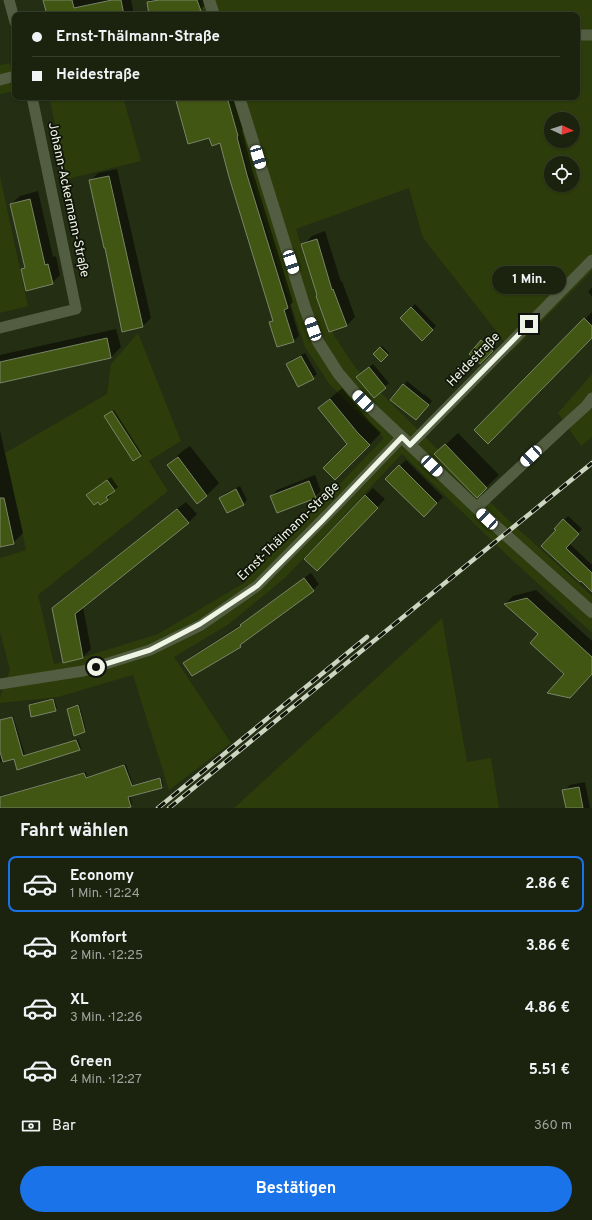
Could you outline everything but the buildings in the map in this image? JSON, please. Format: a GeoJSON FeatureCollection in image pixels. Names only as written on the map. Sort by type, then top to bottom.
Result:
{"type":"FeatureCollection","features":[{"type":"Feature","properties":{"kind":"main road"},"geometry":{"type":"LineString","coordinates":[[209,0],[213,12]]}},
{"type":"Feature","properties":{"kind":"main road"},"geometry":{"type":"LineString","coordinates":[[240,100],[305,308],[317,340],[338,373],[379,417],[476,508],[592,612]]}},
{"type":"Feature","properties":{"kind":"street"},"geometry":{"type":"LineString","coordinates":[[10,0],[13,12]]}},
{"type":"Feature","properties":{"kind":"street"},"geometry":{"type":"LineString","coordinates":[[580,35],[592,35]]}},
{"type":"Feature","properties":{"kind":"street"},"geometry":{"type":"LineString","coordinates":[[0,80],[12,77]]}},
{"type":"Feature","properties":{"kind":"street","name":"Johann-Ackermann-Straße"},"geometry":{"type":"LineString","coordinates":[[0,328],[76,309],[33,100]]}},
{"type":"Feature","properties":{"kind":"street","name":"Heidestraße"},"geometry":{"type":"LineString","coordinates":[[406,441],[592,260]]}},
{"type":"Feature","properties":{"kind":"street"},"geometry":{"type":"LineString","coordinates":[[476,508],[586,406],[592,398]]}},
{"type":"Feature","properties":{"kind":"street","name":"Ernst-Thälmann-Straße"},"geometry":{"type":"LineString","coordinates":[[0,684],[83,671],[150,650],[200,624],[257,586],[406,441]]}},
{"type":"Feature","properties":{"kind":"green space"},"geometry":{"type":"Polygon","coordinates":[[[200,0],[592,0],[592,271],[512,351],[423,238],[409,188],[296,229],[317,293],[335,337],[355,367],[501,513],[592,596],[592,633],[509,557],[402,454],[286,577],[229,624],[174,657],[231,743],[169,790],[133,675],[58,697],[0,703],[0,697],[10,670],[0,632],[0,558],[26,550],[5,453],[107,394],[111,364],[138,333],[181,441],[149,461],[168,491],[38,595],[54,664],[84,657],[158,634],[244,583],[384,438],[330,385],[305,347],[273,250],[228,100],[580,100],[580,12],[203,12],[200,0]]]}},
{"type":"Feature","properties":{"kind":"green space"},"geometry":{"type":"Polygon","coordinates":[[[10,63],[12,74],[12,92],[0,94],[0,65],[10,63]]]}},
{"type":"Feature","properties":{"kind":"green space"},"geometry":{"type":"Polygon","coordinates":[[[50,100],[124,100],[141,161],[67,179],[50,100]]]}},
{"type":"Feature","properties":{"kind":"green space"},"geometry":{"type":"Polygon","coordinates":[[[0,176],[28,306],[0,313],[0,176]]]}},
{"type":"Feature","properties":{"kind":"green space"},"geometry":{"type":"Polygon","coordinates":[[[592,374],[592,437],[581,446],[558,413],[592,374]]]}},
{"type":"Feature","properties":{"kind":"green space"},"geometry":{"type":"Polygon","coordinates":[[[442,618],[467,762],[491,758],[499,808],[234,808],[442,618]]]}},
{"type":"Feature","properties":{"kind":"railway"},"geometry":{"type":"LineString","coordinates":[[169,808],[592,463]]}},
{"type":"Feature","properties":{"kind":"railway"},"geometry":{"type":"LineString","coordinates":[[158,808],[367,637]]}},
{"type":"Feature","properties":{"kind":"route"},"geometry":{"type":"LineString","coordinates":[[96,667],[150,650],[200,624],[257,586],[322,521],[402,437],[410,445],[529,324]]}}]}
